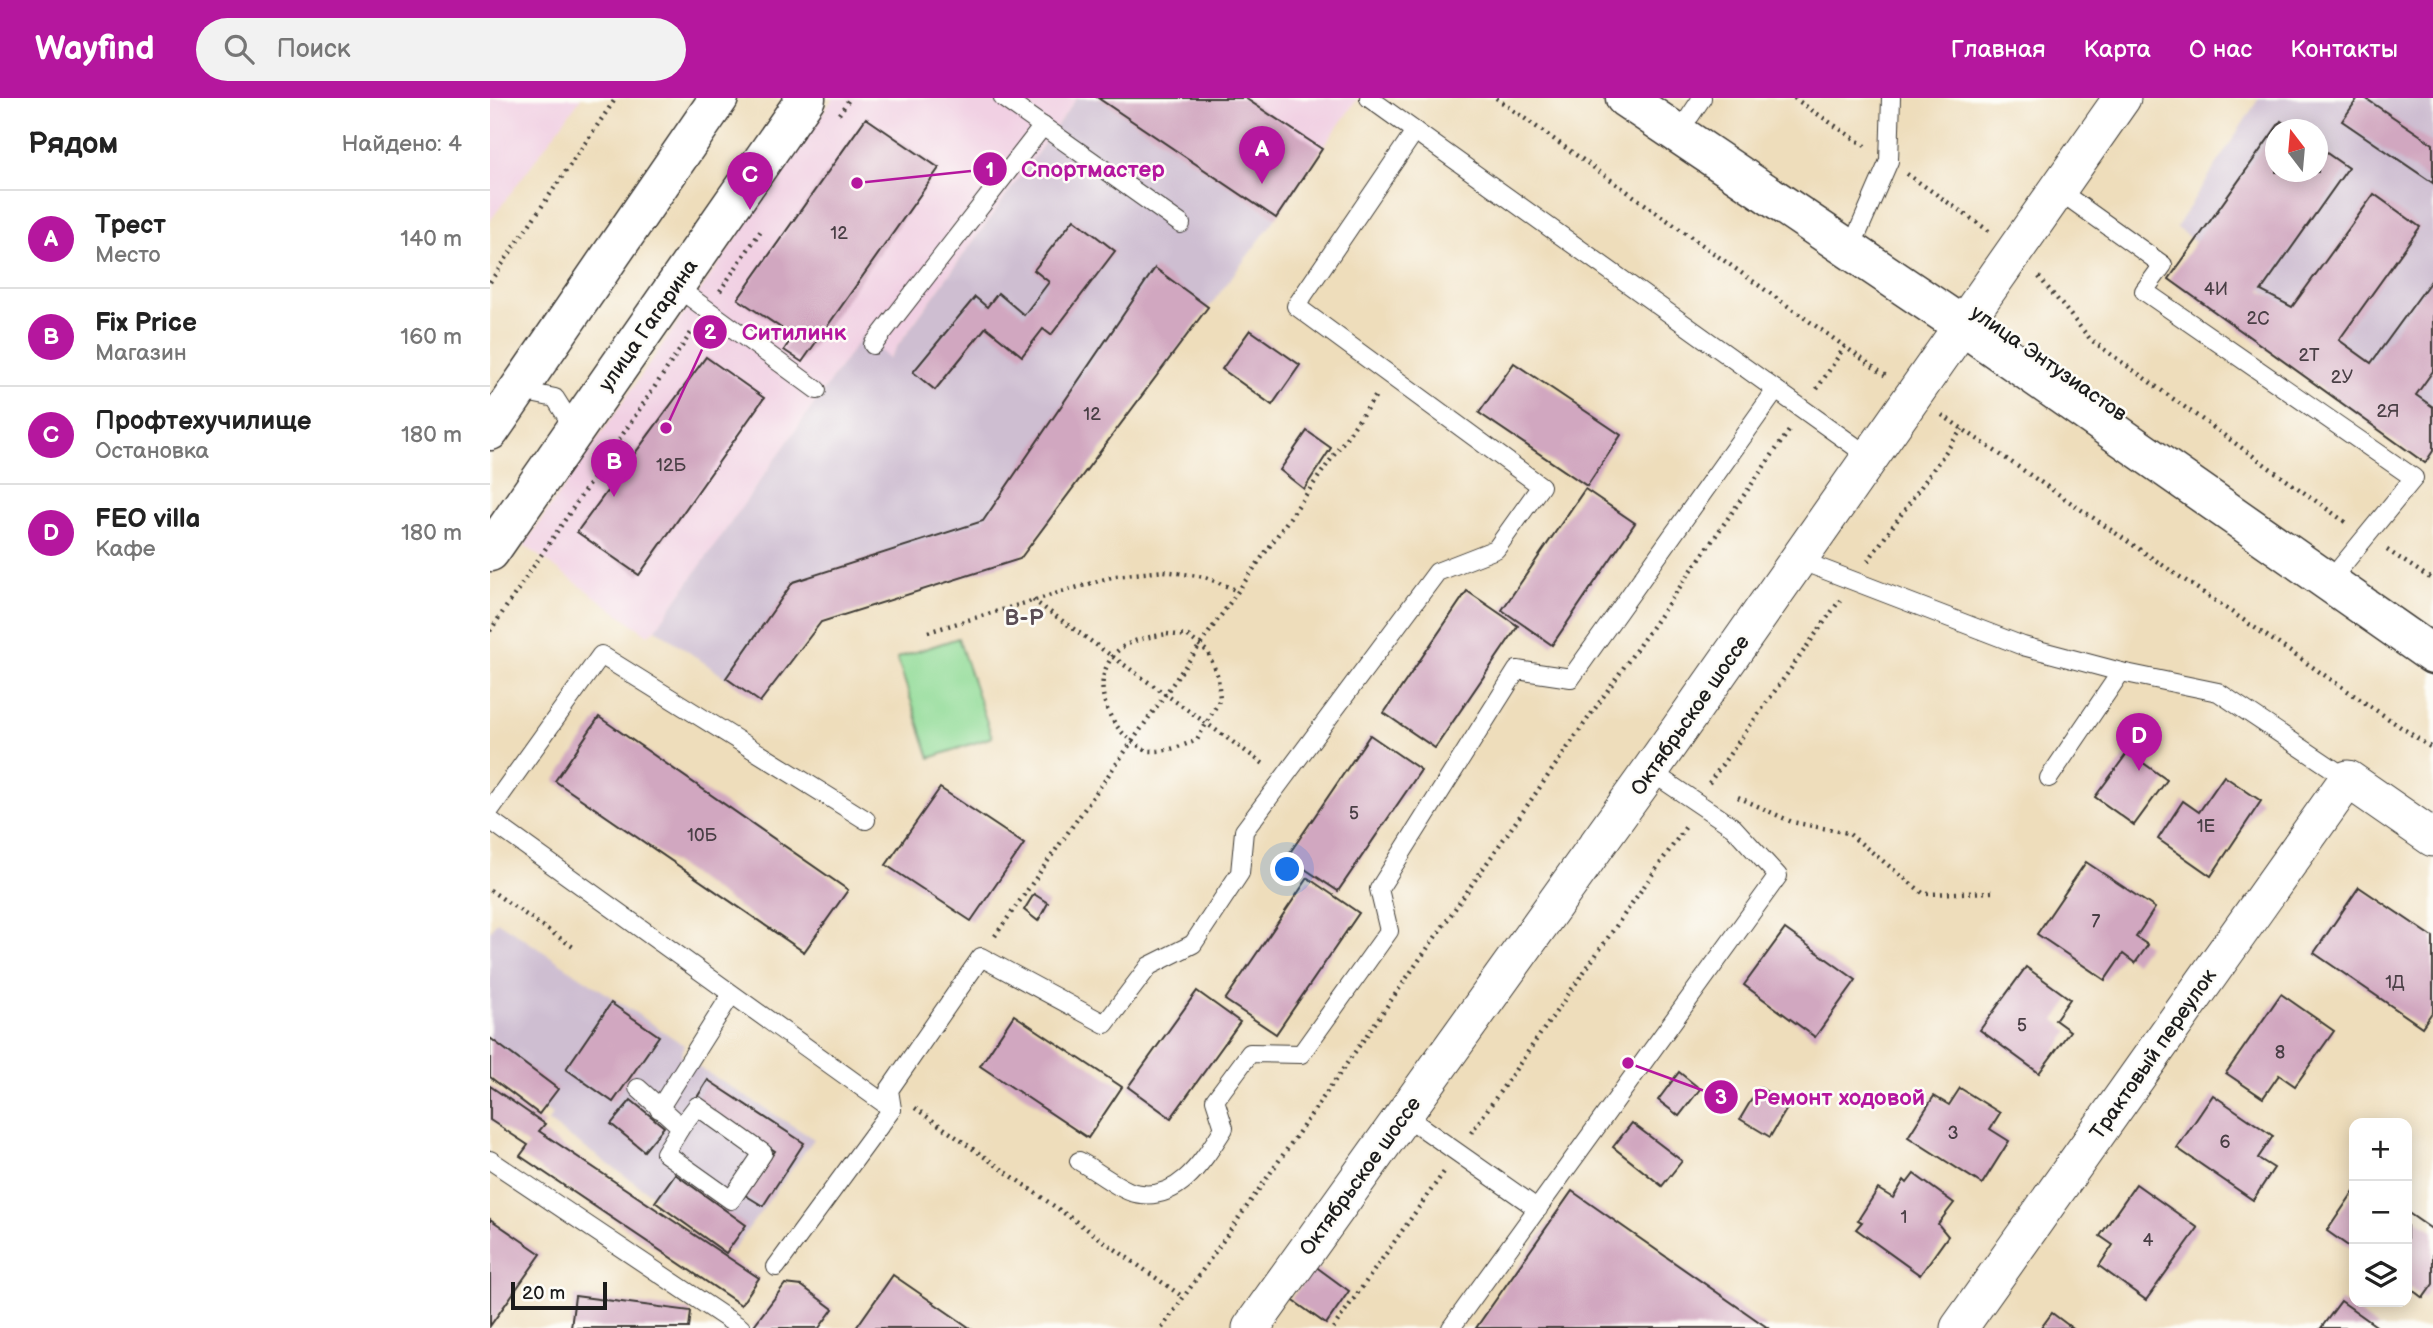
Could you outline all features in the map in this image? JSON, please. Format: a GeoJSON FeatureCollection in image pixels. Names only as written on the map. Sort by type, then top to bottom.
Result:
{"type":"FeatureCollection","features":[{"type":"Feature","properties":{"kind":"street"},"geometry":{"type":"LineString","coordinates":[[500,416],[719,98]]}},
{"type":"Feature","properties":{"kind":"street","name":"улица Энтузиастов"},"geometry":{"type":"LineString","coordinates":[[1625,98],[1683,112],[1852,239],[2433,631]]}},
{"type":"Feature","properties":{"kind":"street","name":"Октябрьское шоссе"},"geometry":{"type":"LineString","coordinates":[[1251,1328],[1660,757],[2122,98]]}},
{"type":"Feature","properties":{"kind":"street","name":"улица Гагарина"},"geometry":{"type":"LineString","coordinates":[[490,552],[675,286],[821,109]]}},
{"type":"Feature","properties":{"kind":"street"},"geometry":{"type":"LineString","coordinates":[[1968,318],[2433,655]]}},
{"type":"Feature","properties":{"kind":"street"},"geometry":{"type":"LineString","coordinates":[[2348,779],[2433,838]]}},
{"type":"Feature","properties":{"kind":"street","name":"Трактовый переулок"},"geometry":{"type":"LineString","coordinates":[[1959,1328],[2348,779]]}},
{"type":"Feature","properties":{"kind":"lane"},"geometry":{"type":"LineString","coordinates":[[1003,98],[1181,224]]}},
{"type":"Feature","properties":{"kind":"lane"},"geometry":{"type":"LineString","coordinates":[[1369,98],[1871,458]]}},
{"type":"Feature","properties":{"kind":"lane"},"geometry":{"type":"LineString","coordinates":[[1852,239],[1889,161],[1891,98]]}},
{"type":"Feature","properties":{"kind":"lane"},"geometry":{"type":"LineString","coordinates":[[873,345],[1043,126]]}},
{"type":"Feature","properties":{"kind":"lane"},"geometry":{"type":"LineString","coordinates":[[776,1267],[892,1109],[889,1090],[981,957],[1105,1024],[1149,965],[1194,944],[1240,873],[1244,831],[1437,572],[1496,549],[1541,486],[1389,377],[1296,306],[1415,131]]}},
{"type":"Feature","properties":{"kind":"lane"},"geometry":{"type":"LineString","coordinates":[[2058,190],[2163,265],[2144,291],[2414,478],[2341,567]]}},
{"type":"Feature","properties":{"kind":"lane"},"geometry":{"type":"LineString","coordinates":[[675,286],[817,390]]}},
{"type":"Feature","properties":{"kind":"lane"},"geometry":{"type":"LineString","coordinates":[[1079,1161],[1135,1193],[1167,1193],[1199,1167],[1224,1128],[1215,1100],[1250,1053],[1301,1054],[1389,931],[1379,889],[1517,670],[1571,678],[1776,390]]}},
{"type":"Feature","properties":{"kind":"lane"},"geometry":{"type":"LineString","coordinates":[[500,416],[531,393],[555,398],[568,417],[567,442]]}},
{"type":"Feature","properties":{"kind":"lane"},"geometry":{"type":"LineString","coordinates":[[1799,560],[2023,646],[2121,672],[2218,692],[2348,779]]}},
{"type":"Feature","properties":{"kind":"lane"},"geometry":{"type":"LineString","coordinates":[[490,810],[601,655],[866,820]]}},
{"type":"Feature","properties":{"kind":"lane"},"geometry":{"type":"LineString","coordinates":[[2049,778],[2121,672]]}},
{"type":"Feature","properties":{"kind":"lane"},"geometry":{"type":"LineString","coordinates":[[1451,1328],[1778,876],[1734,827],[1701,804],[1660,757]]}},
{"type":"Feature","properties":{"kind":"lane"},"geometry":{"type":"LineString","coordinates":[[490,820],[892,1109]]}},
{"type":"Feature","properties":{"kind":"lane"},"geometry":{"type":"LineString","coordinates":[[659,1109],[731,995]]}},
{"type":"Feature","properties":{"kind":"lane"},"geometry":{"type":"LineString","coordinates":[[638,1088],[681,1127]]}},
{"type":"Feature","properties":{"kind":"lane"},"geometry":{"type":"LineString","coordinates":[[697,1106],[763,1153],[731,1200],[665,1153],[681,1127],[697,1106]]}},
{"type":"Feature","properties":{"kind":"lane"},"geometry":{"type":"LineString","coordinates":[[1404,1115],[1538,1209]]}},
{"type":"Feature","properties":{"kind":"lane"},"geometry":{"type":"LineString","coordinates":[[490,1160],[741,1328]]}},
{"type":"Feature","properties":{"kind":"path"},"geometry":{"type":"LineString","coordinates":[[490,282],[616,98]]}},
{"type":"Feature","properties":{"kind":"path"},"geometry":{"type":"LineString","coordinates":[[821,109],[850,98]]}},
{"type":"Feature","properties":{"kind":"path"},"geometry":{"type":"LineString","coordinates":[[1496,98],[1915,396],[2433,749]]}},
{"type":"Feature","properties":{"kind":"path"},"geometry":{"type":"LineString","coordinates":[[1794,98],[2017,251],[2091,340],[2367,538],[2433,580]]}},
{"type":"Feature","properties":{"kind":"path"},"geometry":{"type":"LineString","coordinates":[[490,631],[767,220]]}},
{"type":"Feature","properties":{"kind":"path"},"geometry":{"type":"LineString","coordinates":[[1162,1328],[1845,346]]}},
{"type":"Feature","properties":{"kind":"path"},"geometry":{"type":"LineString","coordinates":[[981,957],[1389,377]]}},
{"type":"Feature","properties":{"kind":"path"},"geometry":{"type":"LineString","coordinates":[[1333,1328],[1701,804],[1709,784],[1962,428]]}},
{"type":"Feature","properties":{"kind":"path"},"geometry":{"type":"LineString","coordinates":[[928,632],[1115,576],[1164,571],[1205,577],[1238,591]]}},
{"type":"Feature","properties":{"kind":"path"},"geometry":{"type":"LineString","coordinates":[[1032,600],[1283,778]]}},
{"type":"Feature","properties":{"kind":"path"},"geometry":{"type":"LineString","coordinates":[[1167,634],[1188,636],[1208,652],[1218,677],[1220,699],[1197,740],[1171,749],[1147,751],[1123,735],[1106,709],[1102,682],[1112,657],[1135,641],[1167,634]]}},
{"type":"Feature","properties":{"kind":"path"},"geometry":{"type":"LineString","coordinates":[[1660,757],[1721,789]]}},
{"type":"Feature","properties":{"kind":"path"},"geometry":{"type":"LineString","coordinates":[[1733,795],[1792,822],[1847,833],[1924,894],[1993,892]]}},
{"type":"Feature","properties":{"kind":"path"},"geometry":{"type":"LineString","coordinates":[[490,890],[573,947]]}},
{"type":"Feature","properties":{"kind":"path"},"geometry":{"type":"LineString","coordinates":[[889,1090],[1183,1297]]}},
{"type":"Feature","properties":{"kind":"shaded area"},"geometry":{"type":"Polygon","coordinates":[[[490,98],[581,98],[490,221],[490,98]]]}},
{"type":"Feature","properties":{"kind":"shaded area"},"geometry":{"type":"Polygon","coordinates":[[[833,98],[1077,98],[888,359],[862,336],[656,629],[648,635],[524,545],[833,98]]]}},
{"type":"Feature","properties":{"kind":"shaded area"},"geometry":{"type":"Polygon","coordinates":[[[1077,98],[1098,98],[1276,218],[1020,559],[822,622],[760,702],[656,629],[862,336],[889,358],[1077,98]]]}},
{"type":"Feature","properties":{"kind":"shaded area"},"geometry":{"type":"Polygon","coordinates":[[[1098,98],[1358,98],[1322,149],[1098,98]]]}},
{"type":"Feature","properties":{"kind":"shaded area"},"geometry":{"type":"Polygon","coordinates":[[[2259,98],[2433,98],[2433,412],[2176,228],[2259,98]]]}},
{"type":"Feature","properties":{"kind":"shaded area"},"geometry":{"type":"Polygon","coordinates":[[[497,921],[684,1045],[681,1055],[689,1061],[814,1139],[732,1251],[548,1122],[552,1114],[490,1074],[490,931],[497,921]]]}},
{"type":"Feature","properties":{"kind":"green space"},"geometry":{"type":"Polygon","coordinates":[[[958,638],[992,737],[930,758],[897,658],[958,638]]]}},
{"type":"Feature","properties":{"kind":"building"},"geometry":{"type":"Polygon","coordinates":[[[1098,98],[1245,98],[1322,149],[1276,218],[1098,98]]]}},
{"type":"Feature","properties":{"kind":"building"},"geometry":{"type":"Polygon","coordinates":[[[2358,98],[2365,98],[2433,144],[2433,183],[2342,121],[2358,98]]]}},
{"type":"Feature","properties":{"kind":"building"},"geometry":{"type":"Polygon","coordinates":[[[866,118],[939,168],[802,362],[784,350],[793,336],[738,299],[866,118]]]}},
{"type":"Feature","properties":{"kind":"building"},"geometry":{"type":"Polygon","coordinates":[[[2265,144],[2265,182],[2328,182],[2328,154],[2348,168],[2261,291],[2292,307],[2374,194],[2420,227],[2339,340],[2371,363],[2433,278],[2433,371],[2416,395],[2433,407],[2433,451],[2425,463],[2169,279],[2265,144]]]}},
{"type":"Feature","properties":{"kind":"building"},"geometry":{"type":"Polygon","coordinates":[[[1074,219],[1115,251],[1051,335],[1043,329],[1022,356],[986,327],[935,390],[913,372],[975,297],[987,307],[998,293],[1024,315],[1049,282],[1034,270],[1074,219]]]}},
{"type":"Feature","properties":{"kind":"building"},"geometry":{"type":"Polygon","coordinates":[[[1155,268],[1208,307],[1020,559],[821,622],[760,702],[726,678],[793,582],[983,521],[1155,268]]]}},
{"type":"Feature","properties":{"kind":"building"},"geometry":{"type":"Polygon","coordinates":[[[1250,330],[1300,365],[1272,405],[1222,369],[1250,330]]]}},
{"type":"Feature","properties":{"kind":"building"},"geometry":{"type":"Polygon","coordinates":[[[706,357],[764,398],[639,575],[577,532],[706,357]]]}},
{"type":"Feature","properties":{"kind":"building"},"geometry":{"type":"Polygon","coordinates":[[[1514,363],[1621,435],[1587,486],[1479,413],[1514,363]]]}},
{"type":"Feature","properties":{"kind":"building"},"geometry":{"type":"Polygon","coordinates":[[[1307,431],[1331,448],[1304,489],[1280,470],[1307,431]]]}},
{"type":"Feature","properties":{"kind":"building"},"geometry":{"type":"Polygon","coordinates":[[[1585,489],[1635,523],[1552,645],[1502,610],[1585,489]]]}},
{"type":"Feature","properties":{"kind":"building"},"geometry":{"type":"Polygon","coordinates":[[[1467,591],[1518,626],[1435,748],[1384,713],[1467,591]]]}},
{"type":"Feature","properties":{"kind":"building"},"geometry":{"type":"Polygon","coordinates":[[[599,717],[848,890],[804,952],[555,781],[599,717]]]}},
{"type":"Feature","properties":{"kind":"building"},"geometry":{"type":"Polygon","coordinates":[[[1370,735],[1421,770],[1338,891],[1287,857],[1370,735]]]}},
{"type":"Feature","properties":{"kind":"building"},"geometry":{"type":"Polygon","coordinates":[[[2128,752],[2167,780],[2134,825],[2095,797],[2128,752]]]}},
{"type":"Feature","properties":{"kind":"building"},"geometry":{"type":"Polygon","coordinates":[[[2224,776],[2261,801],[2211,876],[2158,839],[2183,801],[2199,812],[2224,776]]]}},
{"type":"Feature","properties":{"kind":"building"},"geometry":{"type":"Polygon","coordinates":[[[940,788],[1024,844],[971,921],[886,865],[940,788]]]}},
{"type":"Feature","properties":{"kind":"building"},"geometry":{"type":"Polygon","coordinates":[[[2086,862],[2155,908],[2136,937],[2148,945],[2135,963],[2123,954],[2105,980],[2037,934],[2086,862]]]}},
{"type":"Feature","properties":{"kind":"building"},"geometry":{"type":"Polygon","coordinates":[[[1308,878],[1359,913],[1276,1034],[1225,1000],[1308,878]]]}},
{"type":"Feature","properties":{"kind":"building"},"geometry":{"type":"Polygon","coordinates":[[[2359,887],[2433,937],[2433,1011],[2422,1027],[2314,953],[2359,887]]]}},
{"type":"Feature","properties":{"kind":"building"},"geometry":{"type":"Polygon","coordinates":[[[1034,894],[1048,903],[1038,921],[1024,910],[1034,894]]]}},
{"type":"Feature","properties":{"kind":"building"},"geometry":{"type":"Polygon","coordinates":[[[1785,929],[1856,980],[1815,1037],[1744,985],[1785,929]]]}},
{"type":"Feature","properties":{"kind":"building"},"geometry":{"type":"Polygon","coordinates":[[[2026,967],[2070,999],[2055,1020],[2070,1031],[2039,1073],[1980,1030],[2026,967]]]}},
{"type":"Feature","properties":{"kind":"building"},"geometry":{"type":"Polygon","coordinates":[[[1197,991],[1240,1022],[1171,1118],[1128,1087],[1197,991]]]}},
{"type":"Feature","properties":{"kind":"building"},"geometry":{"type":"Polygon","coordinates":[[[2281,994],[2334,1031],[2295,1086],[2279,1075],[2263,1098],[2226,1073],[2281,994]]]}},
{"type":"Feature","properties":{"kind":"building"},"geometry":{"type":"Polygon","coordinates":[[[611,1003],[659,1036],[613,1102],[566,1069],[611,1003]]]}},
{"type":"Feature","properties":{"kind":"building"},"geometry":{"type":"Polygon","coordinates":[[[1014,1015],[1122,1087],[1088,1138],[980,1066],[1014,1015]]]}},
{"type":"Feature","properties":{"kind":"building"},"geometry":{"type":"Polygon","coordinates":[[[490,1038],[558,1089],[539,1114],[490,1077],[490,1038]]]}},
{"type":"Feature","properties":{"kind":"building"},"geometry":{"type":"Polygon","coordinates":[[[1679,1072],[1700,1089],[1679,1116],[1658,1100],[1679,1072]]]}},
{"type":"Feature","properties":{"kind":"building"},"geometry":{"type":"Polygon","coordinates":[[[708,1080],[804,1143],[763,1206],[745,1195],[775,1151],[696,1099],[708,1080]]]}},
{"type":"Feature","properties":{"kind":"building"},"geometry":{"type":"Polygon","coordinates":[[[490,1086],[545,1124],[539,1131],[759,1278],[741,1305],[520,1156],[528,1145],[490,1120],[490,1086]]]}},
{"type":"Feature","properties":{"kind":"building"},"geometry":{"type":"Polygon","coordinates":[[[1759,1087],[1789,1105],[1770,1137],[1740,1119],[1759,1087]]]}},
{"type":"Feature","properties":{"kind":"building"},"geometry":{"type":"Polygon","coordinates":[[[1960,1088],[2000,1113],[1990,1129],[2009,1141],[1982,1184],[1908,1137],[1934,1096],[1949,1105],[1960,1088]]]}},
{"type":"Feature","properties":{"kind":"building"},"geometry":{"type":"Polygon","coordinates":[[[2213,1095],[2273,1136],[2258,1158],[2274,1168],[2253,1200],[2177,1148],[2213,1095]]]}},
{"type":"Feature","properties":{"kind":"building"},"geometry":{"type":"Polygon","coordinates":[[[631,1100],[664,1127],[644,1151],[611,1124],[631,1100]]]}},
{"type":"Feature","properties":{"kind":"building"},"geometry":{"type":"Polygon","coordinates":[[[1632,1123],[1682,1161],[1662,1186],[1613,1147],[1632,1123]]]}},
{"type":"Feature","properties":{"kind":"building"},"geometry":{"type":"Polygon","coordinates":[[[675,1174],[746,1225],[726,1253],[655,1202],[675,1174]]]}},
{"type":"Feature","properties":{"kind":"building"},"geometry":{"type":"Polygon","coordinates":[[[1914,1174],[1954,1203],[1938,1224],[1948,1236],[1920,1275],[1856,1229],[1862,1222],[1858,1220],[1878,1189],[1893,1198],[1904,1180],[1907,1183],[1914,1174]]]}},
{"type":"Feature","properties":{"kind":"building"},"geometry":{"type":"Polygon","coordinates":[[[2136,1184],[2198,1228],[2146,1300],[2099,1266],[2113,1245],[2100,1236],[2136,1184]]]}},
{"type":"Feature","properties":{"kind":"building"},"geometry":{"type":"Polygon","coordinates":[[[1572,1191],[1768,1328],[1476,1328],[1572,1191]]]}},
{"type":"Feature","properties":{"kind":"building"},"geometry":{"type":"Polygon","coordinates":[[[2349,1198],[2349,1246],[2327,1231],[2349,1198]]]}},
{"type":"Feature","properties":{"kind":"building"},"geometry":{"type":"Polygon","coordinates":[[[2412,1215],[2433,1230],[2433,1284],[2423,1298],[2412,1290],[2412,1215]]]}},
{"type":"Feature","properties":{"kind":"building"},"geometry":{"type":"Polygon","coordinates":[[[490,1219],[541,1254],[490,1326],[490,1219]]]}},
{"type":"Feature","properties":{"kind":"building"},"geometry":{"type":"Polygon","coordinates":[[[1315,1266],[1349,1291],[1326,1324],[1291,1299],[1315,1266]]]}},
{"type":"Feature","properties":{"kind":"building"},"geometry":{"type":"Polygon","coordinates":[[[893,1275],[970,1328],[856,1328],[893,1275]]]}},
{"type":"Feature","properties":{"kind":"building"},"geometry":{"type":"Polygon","coordinates":[[[785,1284],[802,1286],[833,1309],[819,1328],[752,1328],[785,1284]]]}},
{"type":"Feature","properties":{"kind":"building"},"geometry":{"type":"Polygon","coordinates":[[[575,1296],[691,1311],[689,1328],[571,1328],[575,1296]]]}},
{"type":"Feature","properties":{"kind":"building"},"geometry":{"type":"Polygon","coordinates":[[[2341,1301],[2379,1328],[2321,1328],[2341,1301]]]}},
{"type":"Feature","properties":{"kind":"building"},"geometry":{"type":"Polygon","coordinates":[[[2052,1313],[2072,1328],[2041,1328],[2052,1313]]]}},
{"type":"Feature","properties":{"kind":"place","name":"Спортмастер"},"geometry":{"type":"Point","coordinates":[857,183]}},
{"type":"Feature","properties":{"kind":"place","name":"Трест"},"geometry":{"type":"Point","coordinates":[1262,184]}},
{"type":"Feature","properties":{"kind":"place","name":"Профтехучилище"},"geometry":{"type":"Point","coordinates":[750,210]}},
{"type":"Feature","properties":{"kind":"place","name":"Ситилинк"},"geometry":{"type":"Point","coordinates":[666,428]}},
{"type":"Feature","properties":{"kind":"place","name":"Fix Price"},"geometry":{"type":"Point","coordinates":[614,497]}},
{"type":"Feature","properties":{"kind":"place","name":"FEO villa"},"geometry":{"type":"Point","coordinates":[2139,771]}},
{"type":"Feature","properties":{"kind":"place","name":"Ремонт ходовой"},"geometry":{"type":"Point","coordinates":[1628,1063]}},
{"type":"Feature","properties":{"kind":"district","name":"В-Р"},"geometry":{"type":"Point","coordinates":[1024,617]}}]}
